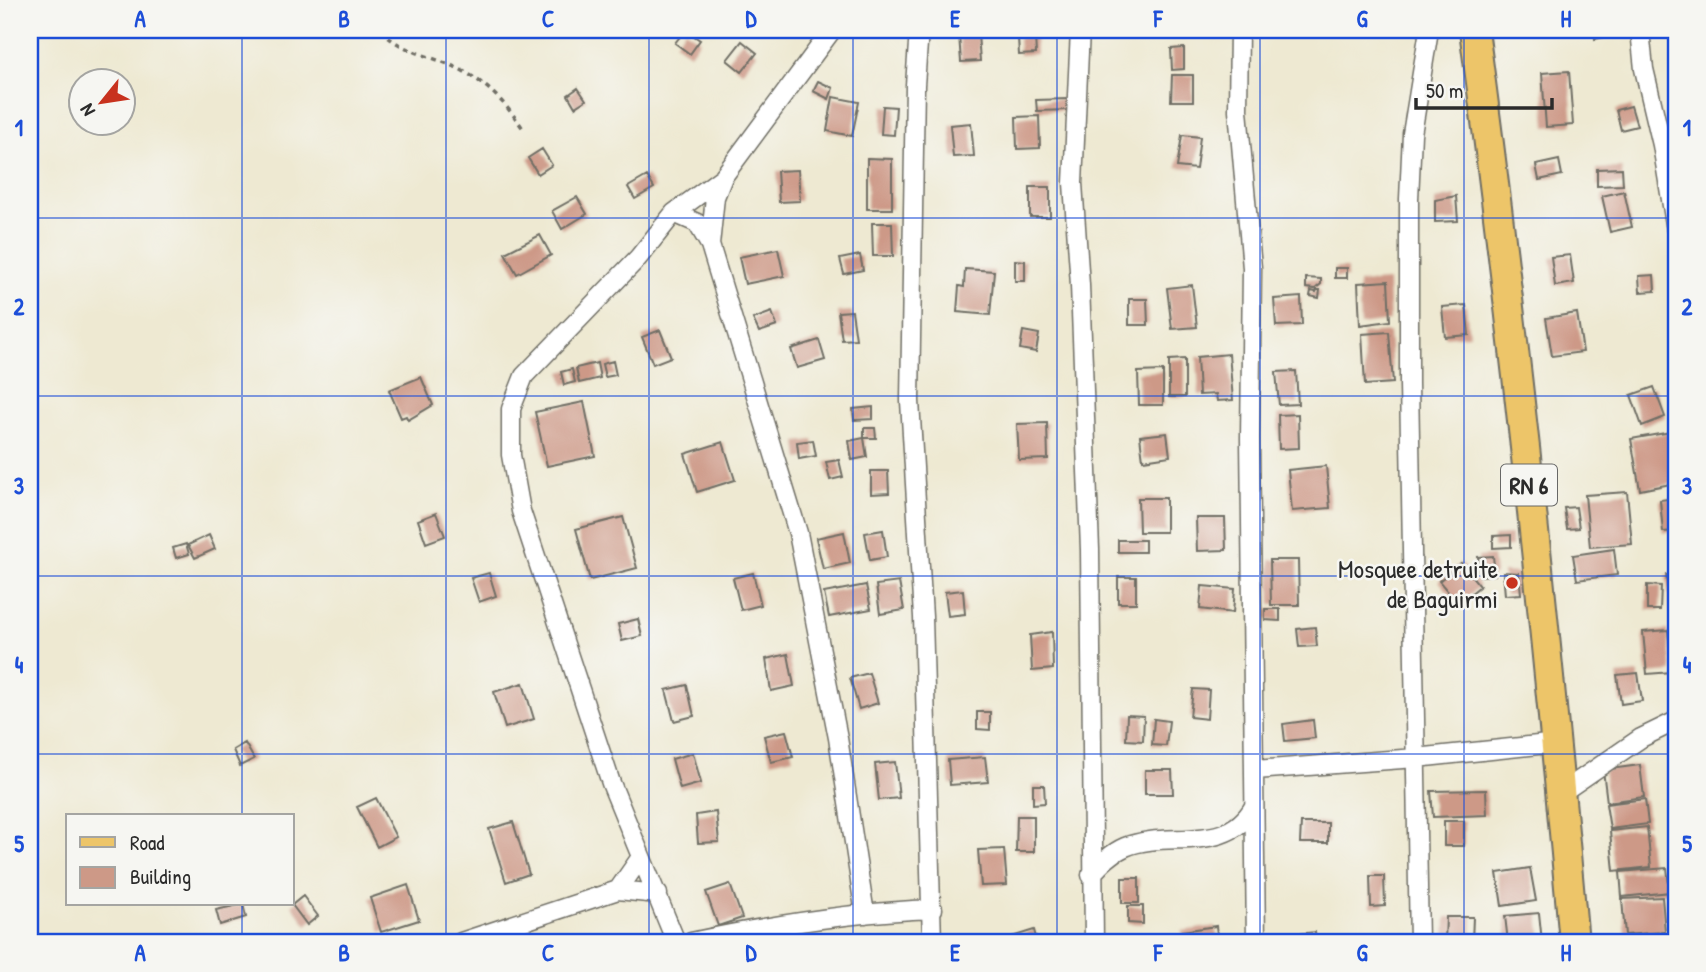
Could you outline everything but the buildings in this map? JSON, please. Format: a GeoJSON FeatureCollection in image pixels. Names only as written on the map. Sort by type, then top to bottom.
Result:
{"type":"FeatureCollection","features":[{"type":"Feature","properties":{"kind":"main road","name":"RN 6"},"geometry":{"type":"LineString","coordinates":[[1474,30],[1556,743],[1574,942]]}},
{"type":"Feature","properties":{"kind":"street"},"geometry":{"type":"LineString","coordinates":[[710,245],[715,197],[723,177],[832,30]]}},
{"type":"Feature","properties":{"kind":"street"},"geometry":{"type":"LineString","coordinates":[[919,30],[915,85],[910,401],[923,617],[923,712],[933,909],[932,942]]}},
{"type":"Feature","properties":{"kind":"street"},"geometry":{"type":"LineString","coordinates":[[1080,30],[1073,183],[1080,285],[1090,550],[1091,875],[1094,942]]}},
{"type":"Feature","properties":{"kind":"street"},"geometry":{"type":"LineString","coordinates":[[1238,30],[1238,110],[1252,268],[1250,438],[1256,942]]}},
{"type":"Feature","properties":{"kind":"street"},"geometry":{"type":"LineString","coordinates":[[1419,942],[1409,199],[1412,134],[1429,30]]}},
{"type":"Feature","properties":{"kind":"street"},"geometry":{"type":"LineString","coordinates":[[1640,30],[1644,69],[1662,145],[1676,230]]}},
{"type":"Feature","properties":{"kind":"street"},"geometry":{"type":"LineString","coordinates":[[676,942],[611,783],[521,511],[511,455],[511,409],[524,376],[638,258],[674,213],[723,177]]}},
{"type":"Feature","properties":{"kind":"street"},"geometry":{"type":"LineString","coordinates":[[674,213],[697,223],[710,245],[798,533],[838,738],[865,914]]}},
{"type":"Feature","properties":{"kind":"street"},"geometry":{"type":"LineString","coordinates":[[1561,793],[1641,738],[1676,721]]}},
{"type":"Feature","properties":{"kind":"street"},"geometry":{"type":"LineString","coordinates":[[1255,770],[1416,758],[1556,743]]}},
{"type":"Feature","properties":{"kind":"street"},"geometry":{"type":"LineString","coordinates":[[1091,875],[1107,859],[1124,848],[1147,841],[1197,840],[1227,832],[1247,819],[1254,806]]}},
{"type":"Feature","properties":{"kind":"street"},"geometry":{"type":"LineString","coordinates":[[618,890],[641,857]]}},
{"type":"Feature","properties":{"kind":"street"},"geometry":{"type":"LineString","coordinates":[[461,942],[618,890],[658,894]]}},
{"type":"Feature","properties":{"kind":"street"},"geometry":{"type":"LineString","coordinates":[[691,942],[760,928],[865,914],[933,909]]}},
{"type":"Feature","properties":{"kind":"path"},"geometry":{"type":"LineString","coordinates":[[381,30],[395,43],[456,67],[489,87],[524,130]]}},
{"type":"Feature","properties":{"kind":"place","name":"Mosquee detruite de Baguirmi"},"geometry":{"type":"Point","coordinates":[1512,583]}}]}
